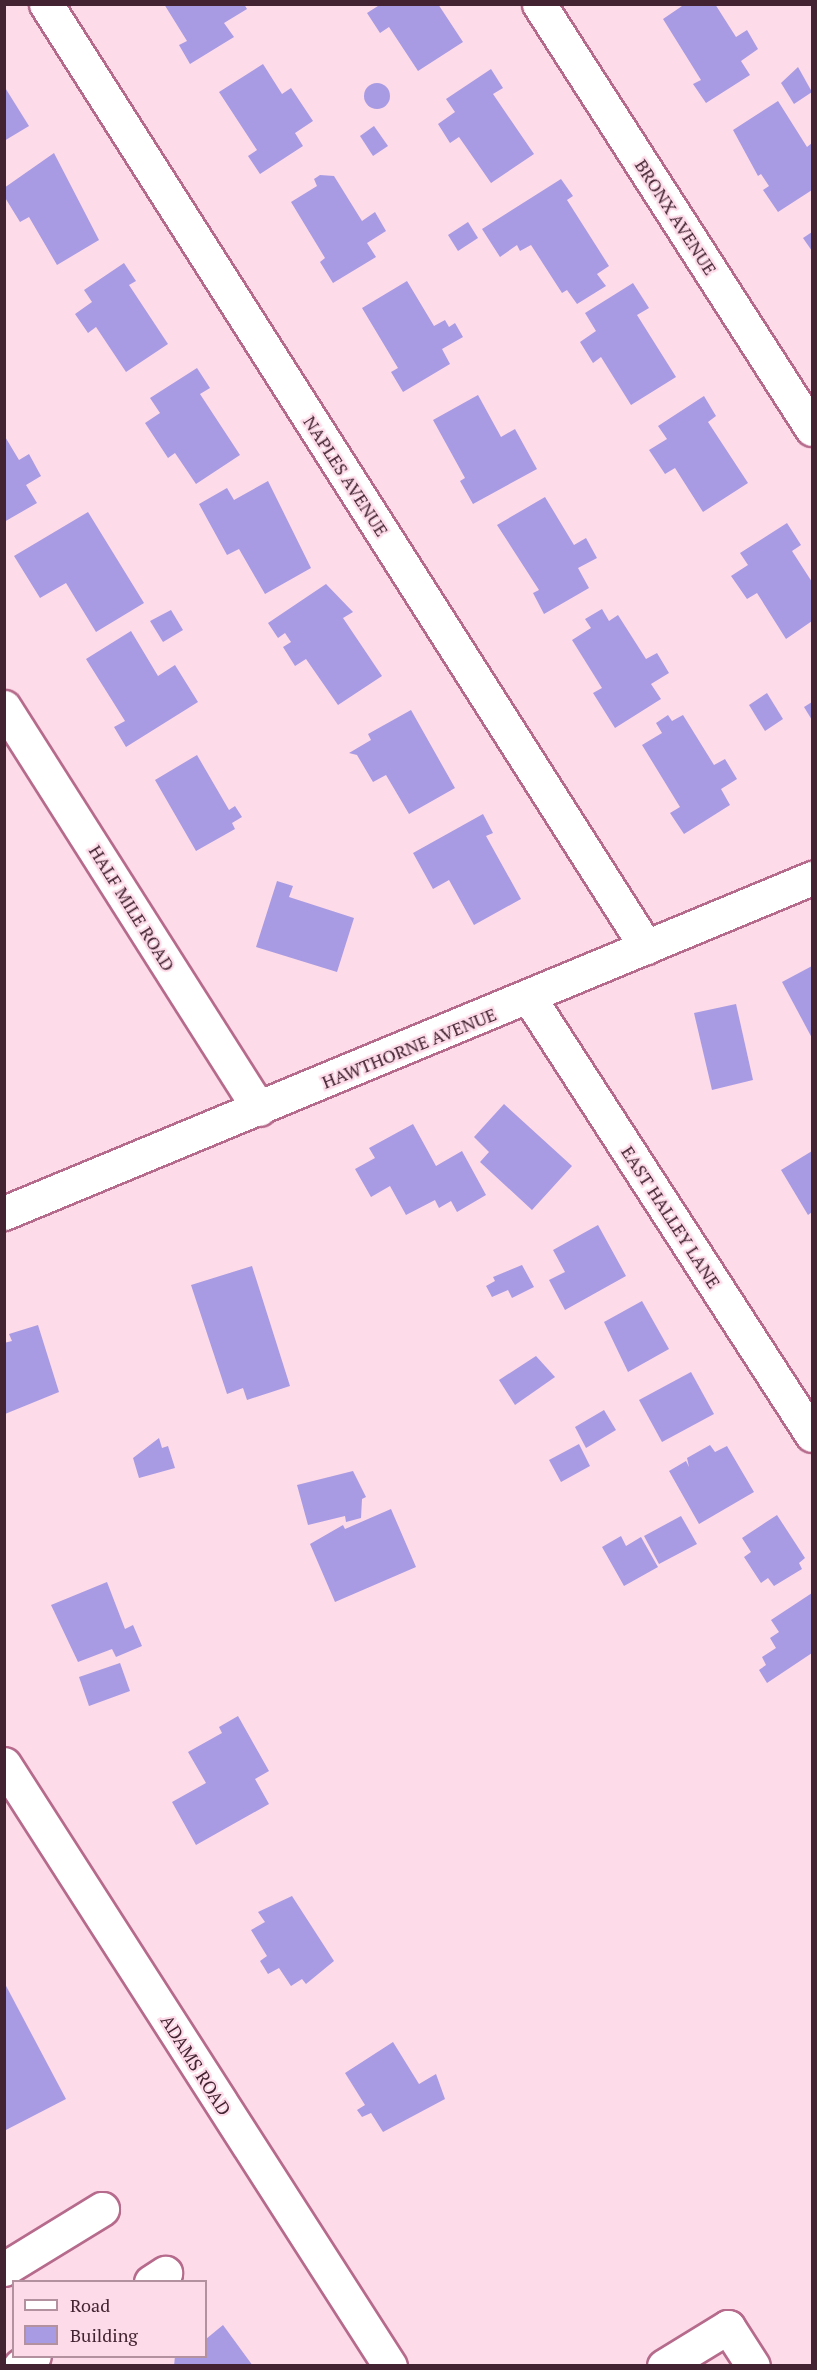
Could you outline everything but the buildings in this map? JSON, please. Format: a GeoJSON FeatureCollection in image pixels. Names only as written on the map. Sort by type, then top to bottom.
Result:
{"type":"FeatureCollection","features":[{"type":"Feature","properties":{"kind":"street","name":"NAPLES AVENUE"},"geometry":{"type":"LineString","coordinates":[[46,4],[646,947]]}},
{"type":"Feature","properties":{"kind":"street","name":"BRONX AVENUE"},"geometry":{"type":"LineString","coordinates":[[539,4],[813,429]]}},
{"type":"Feature","properties":{"kind":"street","name":"HALF MILE ROAD"},"geometry":{"type":"LineString","coordinates":[[4,706],[260,1109]]}},
{"type":"Feature","properties":{"kind":"street","name":"HAWTHORNE AVENUE"},"geometry":{"type":"LineString","coordinates":[[4,1213],[530,999],[646,947],[813,878]]}},
{"type":"Feature","properties":{"kind":"street","name":"EAST HALLEY LANE"},"geometry":{"type":"LineString","coordinates":[[530,999],[813,1435]]}},
{"type":"Feature","properties":{"kind":"street","name":"ADAMS ROAD"},"geometry":{"type":"LineString","coordinates":[[4,1764],[390,2366]]}},
{"type":"Feature","properties":{"kind":"street"},"geometry":{"type":"LineString","coordinates":[[4,2269],[102,2209]]}},
{"type":"Feature","properties":{"kind":"street"},"geometry":{"type":"LineString","coordinates":[[664,2366],[728,2327],[753,2366]]}}]}
